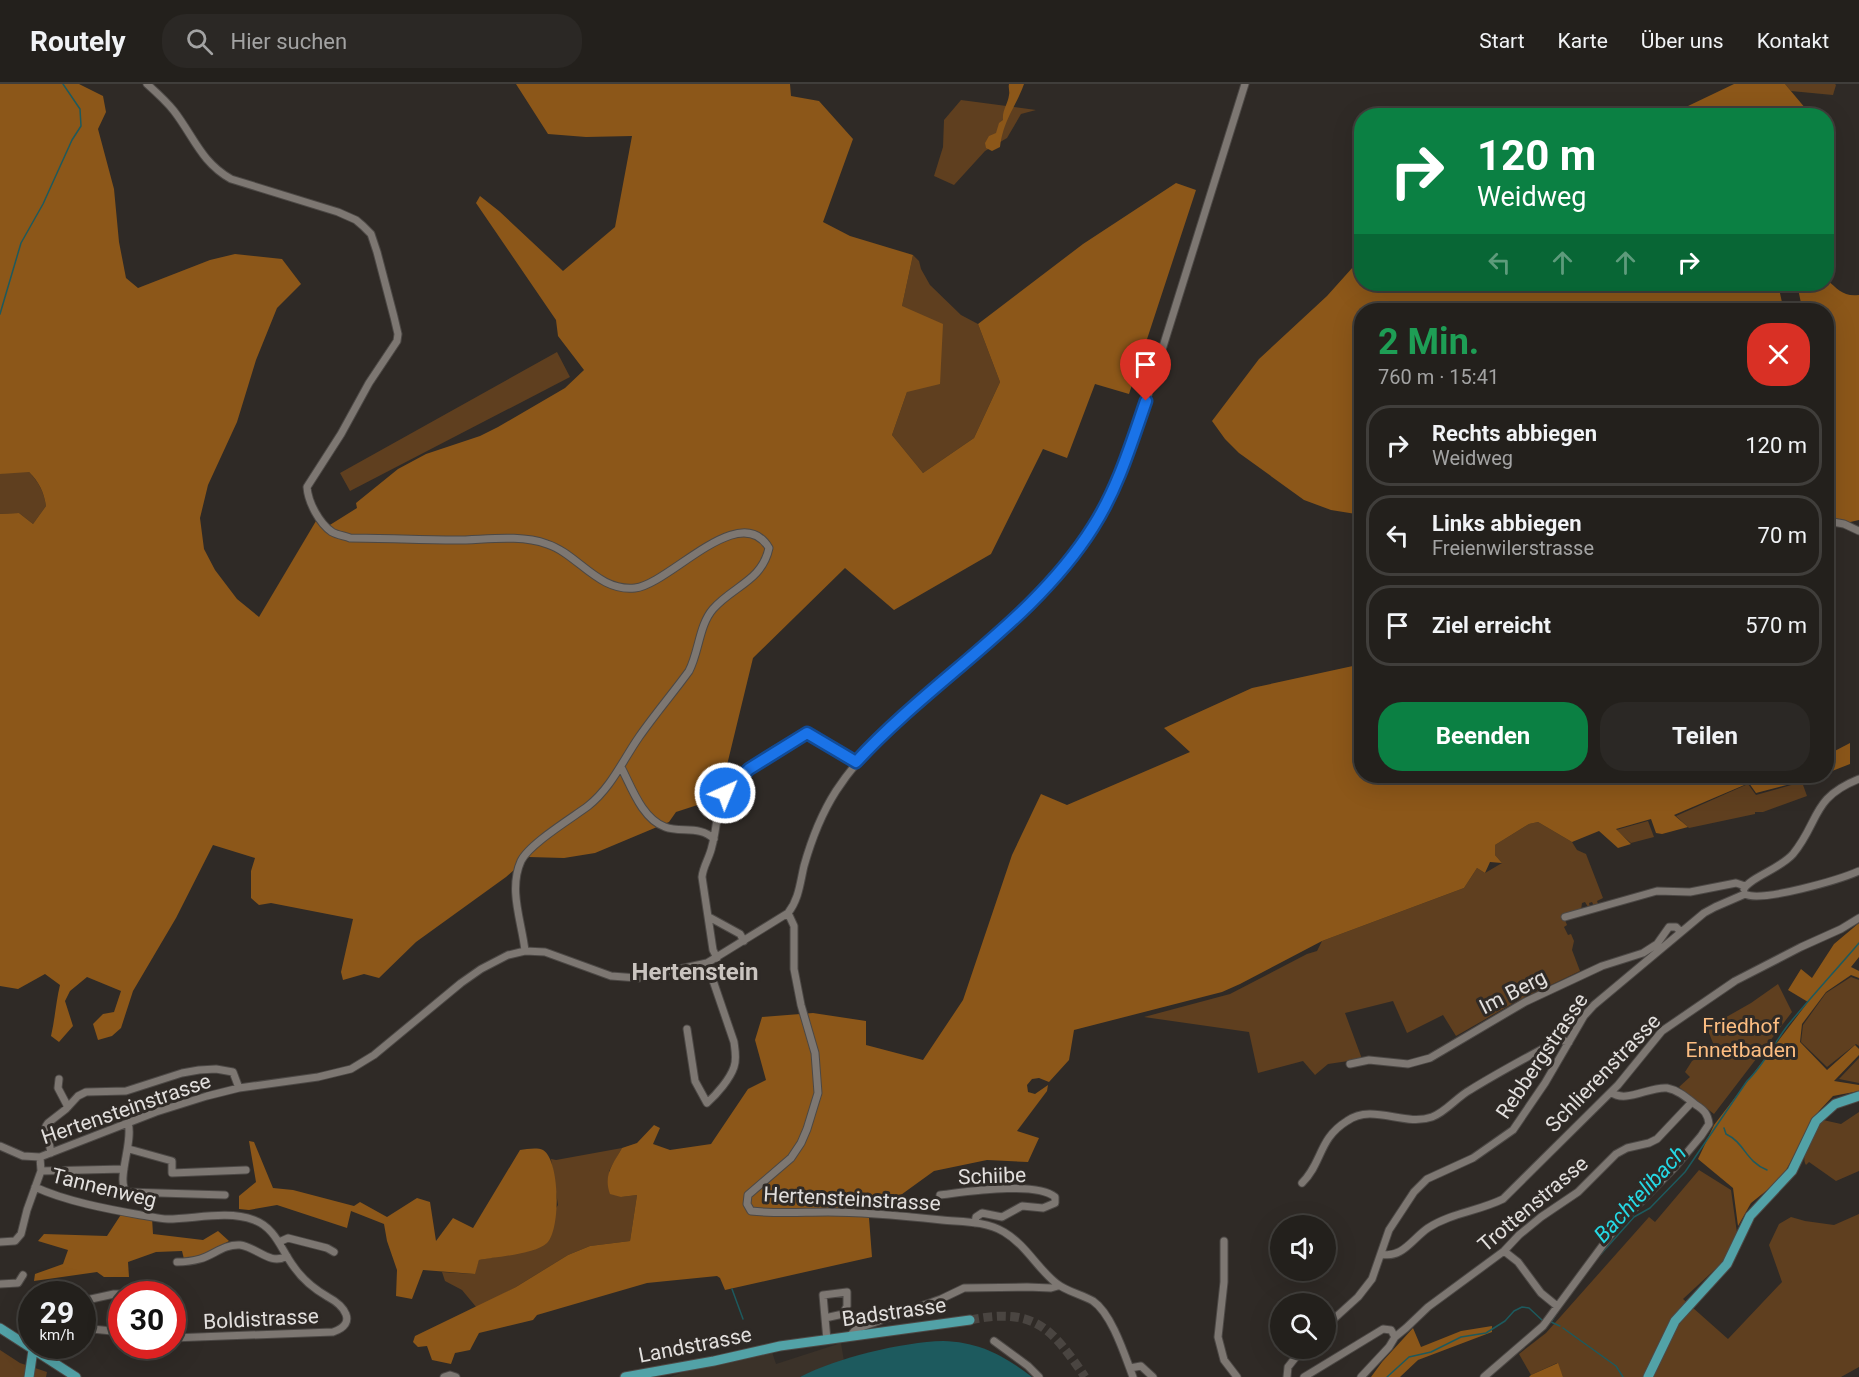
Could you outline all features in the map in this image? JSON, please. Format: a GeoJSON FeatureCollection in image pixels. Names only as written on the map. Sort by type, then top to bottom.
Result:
{"type":"FeatureCollection","features":[{"type":"Feature","properties":{"kind":"main road"},"geometry":{"type":"LineString","coordinates":[[1648,1377],[1675,1321],[1727,1264],[1750,1216],[1792,1171],[1816,1121],[1835,1104],[1859,1095]]}},
{"type":"Feature","properties":{"kind":"main road","name":"Badstrasse"},"geometry":{"type":"LineString","coordinates":[[771,1348],[968,1320]]}},
{"type":"Feature","properties":{"kind":"main road"},"geometry":{"type":"LineString","coordinates":[[0,1328],[18,1338]]}},
{"type":"Feature","properties":{"kind":"main road","name":"Landstrasse"},"geometry":{"type":"LineString","coordinates":[[625,1377],[771,1348]]}},
{"type":"Feature","properties":{"kind":"main road"},"geometry":{"type":"LineString","coordinates":[[51,1359],[76,1377]]}},
{"type":"Feature","properties":{"kind":"street"},"geometry":{"type":"LineString","coordinates":[[147,84],[174,111],[200,152],[220,173],[231,179],[338,212],[356,220],[371,234],[398,334],[397,341],[307,487],[310,503],[332,533],[350,538],[517,539],[546,544],[567,554],[592,576],[612,585],[636,588],[722,539],[737,533],[750,532],[764,538],[769,548],[763,567],[756,575],[720,601],[710,612],[689,671],[638,738],[621,767],[590,805],[540,841],[522,860],[516,881],[516,899],[525,951]]}},
{"type":"Feature","properties":{"kind":"street"},"geometry":{"type":"LineString","coordinates":[[788,913],[799,891],[816,830],[835,793],[856,762],[893,724],[1033,601],[1067,564],[1093,528],[1113,493],[1128,455],[1245,84]]}},
{"type":"Feature","properties":{"kind":"street"},"geometry":{"type":"LineString","coordinates":[[1834,522],[1859,531]]}},
{"type":"Feature","properties":{"kind":"street"},"geometry":{"type":"LineString","coordinates":[[717,958],[713,950],[702,870],[711,852],[725,793],[749,769],[807,733],[856,762]]}},
{"type":"Feature","properties":{"kind":"street"},"geometry":{"type":"LineString","coordinates":[[621,767],[651,818],[665,828],[704,831],[714,839]]}},
{"type":"Feature","properties":{"kind":"street","name":"Rebbergstrasse"},"geometry":{"type":"LineString","coordinates":[[1336,1317],[1364,1290],[1376,1271],[1386,1237],[1399,1214],[1423,1182],[1485,1150],[1513,1130],[1545,1084],[1584,1016],[1604,995],[1710,909],[1745,890],[1781,866],[1794,854],[1824,801],[1837,789],[1859,779]]}},
{"type":"Feature","properties":{"kind":"street"},"geometry":{"type":"LineString","coordinates":[[1565,917],[1657,891],[1690,892],[1736,883],[1756,897],[1815,885],[1859,871]]}},
{"type":"Feature","properties":{"kind":"street","name":"Hertensteinstrasse"},"geometry":{"type":"LineString","coordinates":[[0,1146],[22,1156],[40,1157],[159,1111],[239,1088],[318,1077],[351,1069],[375,1055],[461,983],[508,955],[525,951],[545,952],[611,976],[627,979],[638,978],[706,963],[788,913],[794,926],[794,969],[801,1005],[815,1053],[818,1093],[801,1143],[790,1158],[748,1195],[747,1204],[751,1210],[771,1213],[870,1213],[975,1223],[993,1227],[1016,1240],[1058,1286],[1091,1300],[1097,1305],[1116,1334],[1133,1377]]}},
{"type":"Feature","properties":{"kind":"street"},"geometry":{"type":"LineString","coordinates":[[709,917],[740,934],[744,941]]}},
{"type":"Feature","properties":{"kind":"street","name":"Schlierenstrasse"},"geometry":{"type":"LineString","coordinates":[[1381,1254],[1395,1254],[1436,1224],[1485,1208],[1503,1198],[1611,1092],[1643,1056],[1657,1036],[1676,1021],[1752,971],[1835,932],[1859,918]]}},
{"type":"Feature","properties":{"kind":"street","name":"Im Berg"},"geometry":{"type":"LineString","coordinates":[[1350,1064],[1369,1060],[1408,1064],[1430,1058],[1517,1006],[1602,966],[1643,952],[1657,944],[1669,927],[1676,927],[1681,932]]}},
{"type":"Feature","properties":{"kind":"street"},"geometry":{"type":"LineString","coordinates":[[687,1029],[694,1081],[707,1103],[734,1067],[735,1052],[734,1042],[706,963]]}},
{"type":"Feature","properties":{"kind":"street"},"geometry":{"type":"LineString","coordinates":[[1302,1183],[1313,1172],[1323,1144],[1336,1128],[1351,1118],[1372,1114],[1419,1120],[1435,1116],[1469,1090],[1558,1040],[1569,1042]]}},
{"type":"Feature","properties":{"kind":"street"},"geometry":{"type":"LineString","coordinates":[[51,1153],[46,1126],[78,1096],[86,1092],[126,1090],[182,1073],[216,1069],[233,1072],[239,1088]]}},
{"type":"Feature","properties":{"kind":"street"},"geometry":{"type":"LineString","coordinates":[[59,1079],[58,1088],[68,1107]]}},
{"type":"Feature","properties":{"kind":"street"},"geometry":{"type":"LineString","coordinates":[[1484,1377],[1543,1326],[1617,1226],[1674,1168],[1701,1136],[1709,1122],[1707,1114],[1680,1093],[1667,1088],[1619,1096],[1611,1092]]}},
{"type":"Feature","properties":{"kind":"street","name":"Trottenstrasse"},"geometry":{"type":"LineString","coordinates":[[1361,1377],[1389,1347],[1395,1337],[1428,1307],[1504,1251],[1541,1217],[1578,1192],[1616,1154],[1627,1148],[1658,1139],[1692,1102]]}},
{"type":"Feature","properties":{"kind":"street"},"geometry":{"type":"LineString","coordinates":[[128,1123],[129,1149],[122,1187],[127,1192],[225,1195]]}},
{"type":"Feature","properties":{"kind":"street"},"geometry":{"type":"LineString","coordinates":[[129,1149],[171,1161],[172,1173],[246,1170]]}},
{"type":"Feature","properties":{"kind":"street"},"geometry":{"type":"LineString","coordinates":[[0,1242],[11,1242],[18,1238],[41,1171],[40,1157]]}},
{"type":"Feature","properties":{"kind":"street"},"geometry":{"type":"LineString","coordinates":[[41,1171],[124,1169]]}},
{"type":"Feature","properties":{"kind":"street","name":"Tannenweg"},"geometry":{"type":"LineString","coordinates":[[35,1187],[98,1206],[166,1219]]}},
{"type":"Feature","properties":{"kind":"street","name":"Schiibe"},"geometry":{"type":"LineString","coordinates":[[940,1195],[998,1189],[1032,1190],[1045,1192],[1055,1197],[1055,1203],[1049,1206],[1022,1206],[998,1217],[982,1213],[976,1217],[975,1223]]}},
{"type":"Feature","properties":{"kind":"street","name":"Boldistrasse"},"geometry":{"type":"LineString","coordinates":[[166,1219],[230,1216],[250,1218],[266,1226],[303,1279],[343,1308],[346,1321],[338,1330],[303,1334],[186,1338]]}},
{"type":"Feature","properties":{"kind":"street"},"geometry":{"type":"LineString","coordinates":[[279,1242],[288,1238],[334,1252]]}},
{"type":"Feature","properties":{"kind":"street"},"geometry":{"type":"LineString","coordinates":[[1224,1241],[1224,1282],[1218,1337],[1224,1360],[1237,1377]]}},
{"type":"Feature","properties":{"kind":"street"},"geometry":{"type":"LineString","coordinates":[[177,1262],[203,1258],[218,1250],[233,1246],[252,1248],[278,1261],[287,1256]]}},
{"type":"Feature","properties":{"kind":"street"},"geometry":{"type":"LineString","coordinates":[[1504,1251],[1518,1262],[1541,1293],[1557,1306]]}},
{"type":"Feature","properties":{"kind":"street"},"geometry":{"type":"LineString","coordinates":[[0,1284],[18,1283],[23,1275]]}},
{"type":"Feature","properties":{"kind":"street"},"geometry":{"type":"LineString","coordinates":[[850,1336],[856,1329],[930,1303],[964,1288],[1051,1288],[1058,1286]]}},
{"type":"Feature","properties":{"kind":"street","name":"Badstrasse"},"geometry":{"type":"LineString","coordinates":[[825,1318],[843,1314],[847,1306],[847,1292],[823,1295],[825,1318],[827,1340]]}},
{"type":"Feature","properties":{"kind":"street"},"geometry":{"type":"LineString","coordinates":[[1304,1377],[1383,1329],[1392,1331],[1395,1337]]}},
{"type":"Feature","properties":{"kind":"street"},"geometry":{"type":"LineString","coordinates":[[993,1341],[1028,1366],[1039,1377]]}},
{"type":"Feature","properties":{"kind":"street"},"geometry":{"type":"LineString","coordinates":[[1287,1377],[1288,1367],[1294,1359]]}},
{"type":"Feature","properties":{"kind":"street"},"geometry":{"type":"LineString","coordinates":[[1130,1368],[1140,1366],[1154,1377]]}},
{"type":"Feature","properties":{"kind":"street"},"geometry":{"type":"LineString","coordinates":[[444,1377],[450,1375],[456,1377]]}},
{"type":"Feature","properties":{"kind":"shaded area"},"geometry":{"type":"Polygon","coordinates":[[[0,84],[79,84],[103,96],[106,112],[98,129],[114,189],[119,242],[126,278],[138,288],[210,260],[235,254],[282,259],[301,284],[277,308],[256,360],[237,422],[208,485],[200,518],[204,549],[215,570],[237,599],[259,617],[316,521],[325,528],[357,508],[356,503],[398,469],[426,454],[480,436],[498,427],[565,388],[584,370],[558,336],[556,320],[476,203],[480,196],[563,271],[615,227],[632,136],[586,137],[548,134],[516,84],[790,84],[791,96],[819,101],[853,139],[823,222],[850,236],[913,255],[902,306],[943,324],[940,384],[907,392],[892,435],[923,473],[974,438],[1000,382],[978,324],[1083,244],[1176,183],[1196,190],[1129,394],[1095,384],[1067,458],[1043,449],[991,554],[894,610],[845,568],[753,658],[719,798],[676,812],[669,822],[595,853],[564,858],[529,857],[506,877],[416,942],[379,978],[364,974],[343,980],[341,972],[353,919],[271,903],[259,905],[251,898],[251,871],[255,858],[213,845],[176,918],[133,991],[121,1028],[112,1036],[98,1040],[93,1024],[103,1014],[114,1012],[121,991],[87,977],[70,991],[65,1001],[73,1026],[59,1042],[51,1036],[60,985],[45,974],[18,989],[0,986],[0,514],[19,513],[33,524],[46,506],[41,488],[29,472],[0,474],[0,84]]]}},
{"type":"Feature","properties":{"kind":"shaded area"},"geometry":{"type":"Polygon","coordinates":[[[1009,84],[1024,84],[1007,121],[1000,147],[992,151],[986,148],[985,143],[989,136],[996,133],[999,123],[1003,120],[1009,84]]]}},
{"type":"Feature","properties":{"kind":"shaded area"},"geometry":{"type":"Polygon","coordinates":[[[1734,84],[1785,84],[1805,108],[1685,108],[1734,84]]]}},
{"type":"Feature","properties":{"kind":"shaded area"},"geometry":{"type":"Polygon","coordinates":[[[1354,266],[1354,291],[1780,291],[1782,303],[1354,303],[1354,514],[1331,510],[1304,500],[1239,453],[1212,421],[1259,359],[1327,296],[1354,266]]]}},
{"type":"Feature","properties":{"kind":"shaded area"},"geometry":{"type":"Polygon","coordinates":[[[1834,286],[1845,294],[1859,295],[1859,520],[1846,523],[1834,521],[1834,303],[1801,303],[1798,291],[1834,291],[1834,286]]]}},
{"type":"Feature","properties":{"kind":"shaded area"},"geometry":{"type":"Polygon","coordinates":[[[1354,666],[1354,783],[1749,783],[1674,815],[1688,827],[1662,834],[1656,833],[1651,819],[1616,829],[1631,844],[1618,848],[1599,831],[1572,842],[1538,822],[1529,824],[1495,845],[1495,855],[1502,863],[1490,862],[1485,873],[1477,868],[1464,888],[1322,941],[1222,992],[1074,1030],[1069,1060],[1049,1082],[1039,1078],[1032,1079],[1027,1085],[1028,1092],[1035,1094],[1048,1085],[1047,1091],[1017,1131],[1039,1138],[1028,1162],[987,1160],[934,1171],[869,1218],[872,1257],[725,1290],[717,1276],[647,1283],[537,1315],[533,1320],[479,1333],[470,1350],[455,1353],[451,1364],[432,1360],[427,1346],[418,1347],[413,1342],[415,1336],[516,1287],[568,1255],[590,1246],[630,1241],[637,1195],[621,1197],[610,1194],[608,1175],[615,1159],[622,1148],[637,1143],[654,1125],[660,1128],[653,1144],[670,1150],[711,1144],[748,1089],[766,1080],[755,1040],[762,1017],[813,1013],[866,1021],[866,1045],[923,1060],[963,1000],[1012,855],[1041,794],[1067,805],[1190,752],[1164,728],[1252,688],[1354,666]]]}},
{"type":"Feature","properties":{"kind":"shaded area"},"geometry":{"type":"Polygon","coordinates":[[[1850,743],[1850,764],[1834,770],[1834,751],[1850,743]]]}},
{"type":"Feature","properties":{"kind":"shaded area"},"geometry":{"type":"Polygon","coordinates":[[[1749,783],[1794,783],[1756,793],[1749,783]]]}},
{"type":"Feature","properties":{"kind":"shaded area"},"geometry":{"type":"Polygon","coordinates":[[[1859,923],[1859,957],[1851,967],[1859,971],[1859,978],[1851,975],[1826,992],[1802,1024],[1800,1042],[1827,1070],[1855,1045],[1859,1049],[1859,1055],[1834,1081],[1859,1085],[1859,1091],[1833,1096],[1819,1111],[1781,1179],[1751,1203],[1738,1226],[1733,1188],[1698,1159],[1714,1125],[1808,1002],[1788,990],[1801,969],[1812,978],[1834,944],[1859,923]]]}},
{"type":"Feature","properties":{"kind":"shaded area"},"geometry":{"type":"Polygon","coordinates":[[[249,1141],[254,1142],[273,1188],[293,1190],[354,1206],[360,1202],[387,1217],[417,1198],[430,1202],[436,1241],[453,1218],[473,1228],[520,1150],[541,1149],[549,1156],[553,1167],[557,1195],[552,1235],[547,1243],[534,1250],[479,1260],[475,1274],[423,1270],[412,1299],[396,1296],[397,1270],[384,1224],[351,1211],[347,1228],[277,1205],[249,1210],[239,1209],[239,1196],[256,1182],[249,1141]]]}},
{"type":"Feature","properties":{"kind":"shaded area"},"geometry":{"type":"Polygon","coordinates":[[[122,1213],[152,1218],[153,1234],[203,1240],[218,1231],[229,1241],[202,1256],[184,1259],[182,1251],[156,1252],[128,1262],[129,1277],[104,1277],[97,1272],[34,1281],[35,1274],[63,1264],[68,1250],[38,1241],[44,1234],[107,1236],[122,1213]]]}},
{"type":"Feature","properties":{"kind":"shaded area"},"geometry":{"type":"Polygon","coordinates":[[[1492,1326],[1492,1332],[1418,1360],[1400,1377],[1371,1377],[1413,1328],[1421,1347],[1461,1331],[1492,1326]]]}},
{"type":"Feature","properties":{"kind":"shaded area"},"geometry":{"type":"Polygon","coordinates":[[[841,1343],[844,1361],[800,1377],[670,1377],[689,1370],[772,1352],[776,1364],[841,1343]]]}},
{"type":"Feature","properties":{"kind":"shaded area"},"geometry":{"type":"Polygon","coordinates":[[[1558,1363],[1563,1377],[1529,1377],[1531,1375],[1558,1363]]]}},
{"type":"Feature","properties":{"kind":"green space"},"geometry":{"type":"Polygon","coordinates":[[[1785,84],[1836,85],[1833,95],[1791,91],[1785,84]]]}},
{"type":"Feature","properties":{"kind":"green space"},"geometry":{"type":"Polygon","coordinates":[[[961,100],[1036,110],[1021,114],[1007,138],[985,151],[954,185],[934,176],[943,147],[944,120],[961,100]]]}},
{"type":"Feature","properties":{"kind":"green space"},"geometry":{"type":"Polygon","coordinates":[[[913,255],[919,261],[930,285],[961,315],[978,324],[1000,382],[974,438],[923,473],[892,435],[907,392],[902,306],[913,255]]]}},
{"type":"Feature","properties":{"kind":"green space"},"geometry":{"type":"Polygon","coordinates":[[[557,352],[570,377],[350,491],[340,473],[557,352]]]}},
{"type":"Feature","properties":{"kind":"green space"},"geometry":{"type":"Polygon","coordinates":[[[28,471],[42,492],[46,506],[33,524],[19,513],[0,514],[0,474],[28,471]]]}},
{"type":"Feature","properties":{"kind":"green space"},"geometry":{"type":"Polygon","coordinates":[[[1802,783],[1807,796],[1763,812],[1689,828],[1676,816],[1748,784],[1756,795],[1802,783]]]}},
{"type":"Feature","properties":{"kind":"green space"},"geometry":{"type":"Polygon","coordinates":[[[1648,821],[1654,837],[1631,843],[1616,830],[1648,821]]]}},
{"type":"Feature","properties":{"kind":"green space"},"geometry":{"type":"Polygon","coordinates":[[[1538,822],[1572,842],[1577,850],[1586,854],[1603,898],[1597,901],[1599,906],[1594,906],[1592,902],[1588,907],[1585,902],[1582,903],[1581,910],[1563,915],[1567,925],[1564,927],[1574,941],[1572,950],[1580,971],[1517,1001],[1456,1036],[1443,1015],[1407,1033],[1393,1001],[1345,1013],[1362,1059],[1328,1064],[1315,1075],[1303,1061],[1258,1073],[1249,1032],[1144,1017],[1230,994],[1317,951],[1322,941],[1464,888],[1477,868],[1485,873],[1502,863],[1495,855],[1495,845],[1529,824],[1538,822]]]}},
{"type":"Feature","properties":{"kind":"green space"},"geometry":{"type":"Polygon","coordinates":[[[1851,977],[1859,980],[1859,1046],[1856,1044],[1827,1067],[1801,1042],[1803,1025],[1826,993],[1851,977]]]}},
{"type":"Feature","properties":{"kind":"green space","name":"Friedhof Ennetbaden"},"geometry":{"type":"Polygon","coordinates":[[[1778,984],[1792,1012],[1714,1114],[1679,1087],[1690,1077],[1685,1072],[1692,1061],[1715,1048],[1707,1028],[1751,1003],[1778,984]]]}},
{"type":"Feature","properties":{"kind":"green space"},"geometry":{"type":"Polygon","coordinates":[[[1859,1058],[1859,1083],[1839,1079],[1859,1058]]]}},
{"type":"Feature","properties":{"kind":"green space"},"geometry":{"type":"Polygon","coordinates":[[[1859,1112],[1859,1171],[1836,1181],[1809,1162],[1806,1165],[1804,1161],[1806,1149],[1823,1120],[1841,1124],[1859,1112]]]}},
{"type":"Feature","properties":{"kind":"green space"},"geometry":{"type":"Polygon","coordinates":[[[622,1148],[609,1171],[621,1197],[637,1195],[630,1241],[590,1246],[568,1255],[477,1308],[462,1290],[445,1281],[442,1272],[474,1274],[479,1260],[528,1251],[558,1205],[551,1159],[622,1148]]]}},
{"type":"Feature","properties":{"kind":"green space"},"geometry":{"type":"Polygon","coordinates":[[[1699,1170],[1731,1190],[1737,1233],[1724,1261],[1683,1299],[1728,1339],[1782,1282],[1769,1245],[1779,1224],[1791,1217],[1834,1225],[1859,1214],[1859,1367],[1841,1377],[1563,1377],[1557,1363],[1531,1375],[1519,1354],[1546,1333],[1649,1217],[1655,1222],[1699,1170]]]}},
{"type":"Feature","properties":{"kind":"green space"},"geometry":{"type":"Polygon","coordinates":[[[0,1350],[20,1363],[47,1372],[46,1377],[0,1377],[0,1350]]]}},
{"type":"Feature","properties":{"kind":"water"},"geometry":{"type":"Polygon","coordinates":[[[943,1341],[968,1344],[990,1351],[1032,1377],[800,1377],[870,1352],[908,1344],[943,1341]]]}},
{"type":"Feature","properties":{"kind":"waterway"},"geometry":{"type":"LineString","coordinates":[[0,314],[21,243],[81,126],[80,109],[63,84]]}},
{"type":"Feature","properties":{"kind":"waterway","name":"Bachtelibach"},"geometry":{"type":"LineString","coordinates":[[1601,1254],[1634,1217],[1650,1208],[1685,1172],[1788,1025],[1859,943]]}},
{"type":"Feature","properties":{"kind":"waterway"},"geometry":{"type":"LineString","coordinates":[[1724,1128],[1726,1134],[1737,1142],[1754,1162],[1767,1170]]}},
{"type":"Feature","properties":{"kind":"waterway"},"geometry":{"type":"LineString","coordinates":[[732,1289],[743,1319]]}},
{"type":"Feature","properties":{"kind":"waterway","name":"Bachtelibach"},"geometry":{"type":"LineString","coordinates":[[1387,1377],[1409,1357],[1431,1352],[1461,1337],[1486,1333],[1522,1307],[1529,1308],[1543,1321]]}},
{"type":"Feature","properties":{"kind":"waterway","name":"Bachtelibach"},"geometry":{"type":"LineString","coordinates":[[1560,1308],[1551,1322],[1560,1326]]}},
{"type":"Feature","properties":{"kind":"waterway"},"geometry":{"type":"LineString","coordinates":[[1563,1328],[1616,1366],[1623,1377]]}},
{"type":"Feature","properties":{"kind":"tunnel"},"geometry":{"type":"LineString","coordinates":[[970,1320],[1010,1316],[1026,1319],[1039,1325],[1062,1345],[1085,1377]]}},
{"type":"Feature","properties":{"kind":"district","name":"Hertenstein"},"geometry":{"type":"Point","coordinates":[695,972]}},
{"type":"Feature","properties":{"kind":"route"},"geometry":{"type":"LineString","coordinates":[[725,793],[749,769],[807,733],[856,762],[893,724],[1033,601],[1067,564],[1093,528],[1113,493],[1146,401]]}}]}
